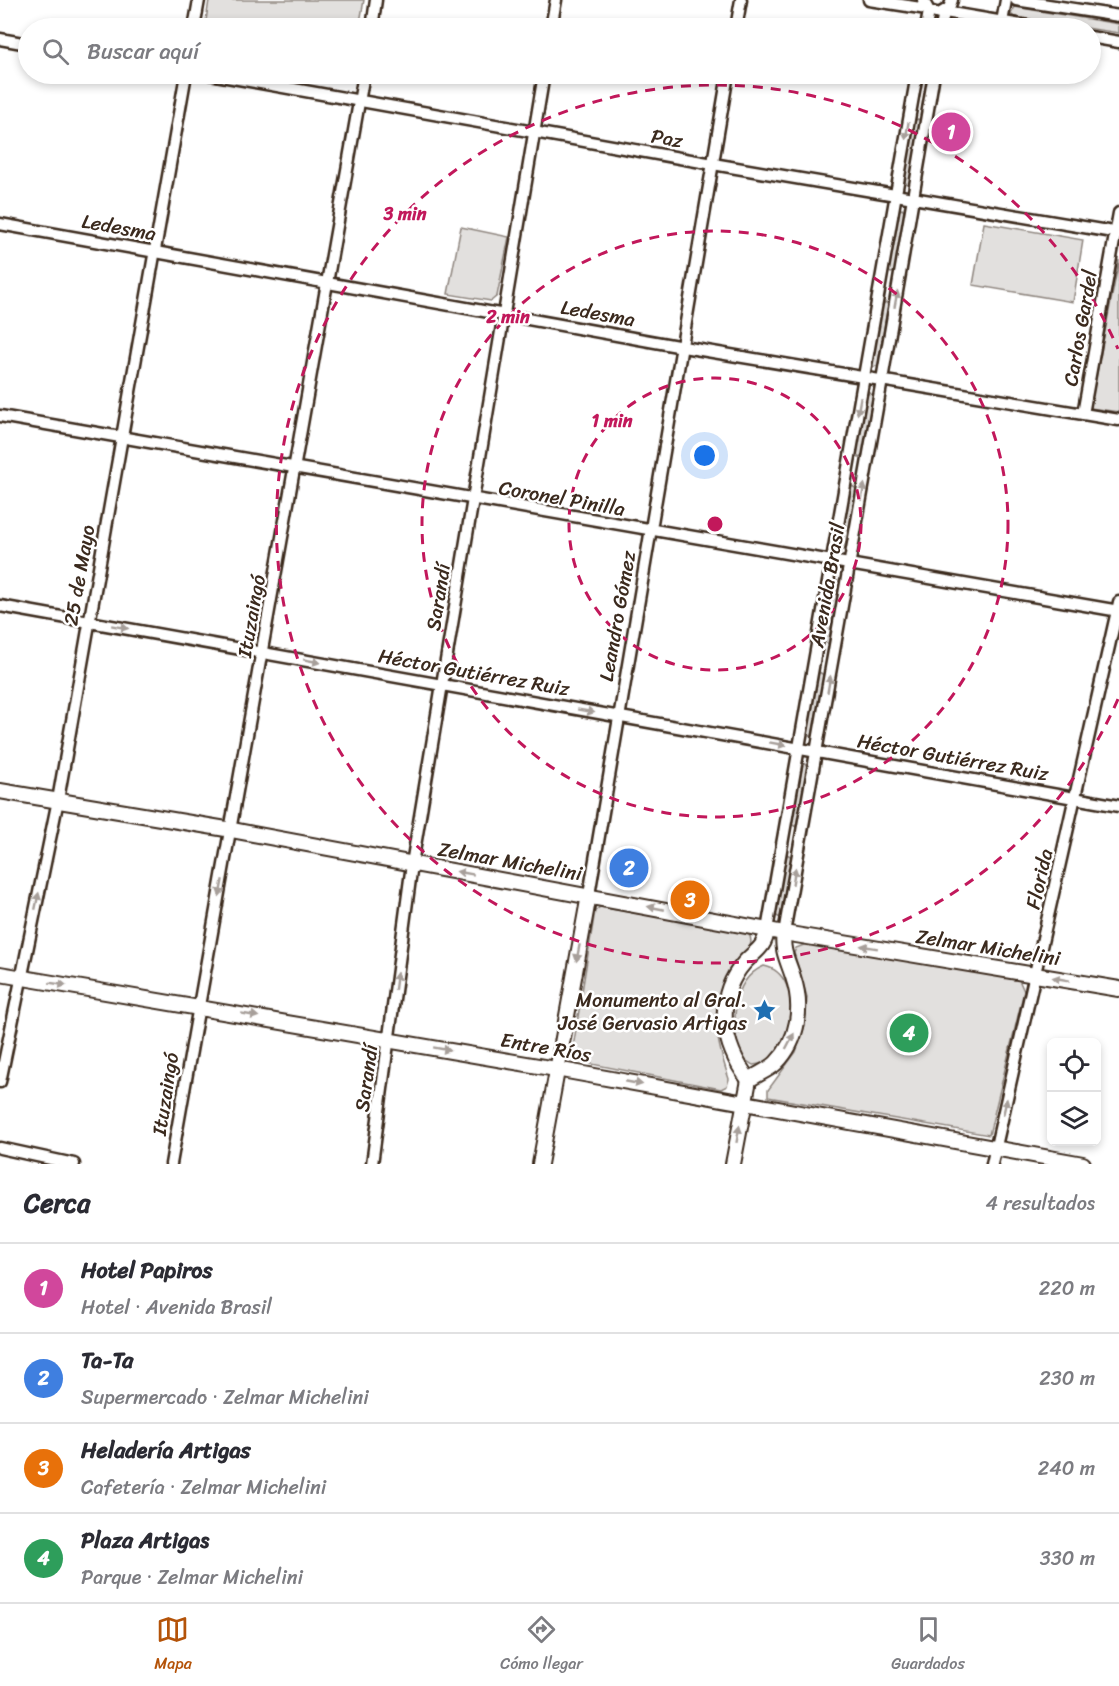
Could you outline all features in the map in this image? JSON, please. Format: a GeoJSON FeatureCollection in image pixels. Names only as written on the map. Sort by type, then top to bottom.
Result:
{"type":"FeatureCollection","features":[{"type":"Feature","properties":{"kind":"street"},"geometry":{"type":"LineString","coordinates":[[196,18],[199,0]]}},
{"type":"Feature","properties":{"kind":"street"},"geometry":{"type":"LineString","coordinates":[[373,18],[376,0]]}},
{"type":"Feature","properties":{"kind":"street"},"geometry":{"type":"LineString","coordinates":[[553,18],[556,0]]}},
{"type":"Feature","properties":{"kind":"street"},"geometry":{"type":"LineString","coordinates":[[738,18],[741,0]]}},
{"type":"Feature","properties":{"kind":"street"},"geometry":{"type":"LineString","coordinates":[[871,0],[926,7],[979,18]]}},
{"type":"Feature","properties":{"kind":"street"},"geometry":{"type":"LineString","coordinates":[[944,18],[952,0]]}},
{"type":"Feature","properties":{"kind":"street"},"geometry":{"type":"LineString","coordinates":[[1003,18],[1006,0]]}},
{"type":"Feature","properties":{"kind":"street"},"geometry":{"type":"LineString","coordinates":[[1016,0],[1119,16]]}},
{"type":"Feature","properties":{"kind":"street"},"geometry":{"type":"LineString","coordinates":[[0,39],[18,42]]}},
{"type":"Feature","properties":{"kind":"street"},"geometry":{"type":"LineString","coordinates":[[1101,39],[1119,42]]}},
{"type":"Feature","properties":{"kind":"street","name":"25 de Mayo"},"geometry":{"type":"LineString","coordinates":[[0,1082],[58,800],[184,84]]}},
{"type":"Feature","properties":{"kind":"street","name":"Paz"},"geometry":{"type":"LineString","coordinates":[[270,84],[713,164],[1117,232]]}},
{"type":"Feature","properties":{"kind":"street","name":"Ituzaingó"},"geometry":{"type":"LineString","coordinates":[[171,1164],[362,84]]}},
{"type":"Feature","properties":{"kind":"street","name":"Sarandí"},"geometry":{"type":"LineString","coordinates":[[372,1164],[411,864],[541,84]]}},
{"type":"Feature","properties":{"kind":"street","name":"Leandro Gómez"},"geometry":{"type":"LineString","coordinates":[[540,1164],[620,717],[726,84]]}},
{"type":"Feature","properties":{"kind":"street","name":"Avenida Brasil"},"geometry":{"type":"LineString","coordinates":[[915,84],[766,942],[744,964],[731,986],[726,1007],[725,1034],[734,1060],[748,1080],[776,1063],[789,1045],[797,1027],[799,1006],[796,986],[781,947],[850,565],[932,84]]}},
{"type":"Feature","properties":{"kind":"street","name":"Carlos Gardel"},"geometry":{"type":"LineString","coordinates":[[1083,414],[1119,213]]}},
{"type":"Feature","properties":{"kind":"street","name":"Ledesma"},"geometry":{"type":"LineString","coordinates":[[0,224],[683,347],[1119,420]]}},
{"type":"Feature","properties":{"kind":"street","name":"Coronel Pinilla"},"geometry":{"type":"LineString","coordinates":[[0,416],[294,470],[831,562],[1118,608]]}},
{"type":"Feature","properties":{"kind":"street","name":"Héctor Gutiérrez Ruiz"},"geometry":{"type":"LineString","coordinates":[[0,606],[1119,806]]}},
{"type":"Feature","properties":{"kind":"street","name":"Florida"},"geometry":{"type":"LineString","coordinates":[[992,1164],[1118,608]]}},
{"type":"Feature","properties":{"kind":"street","name":"Zelmar Michelini"},"geometry":{"type":"LineString","coordinates":[[0,791],[232,830],[767,930],[1119,989]]}},
{"type":"Feature","properties":{"kind":"street","name":"Entre Ríos"},"geometry":{"type":"LineString","coordinates":[[0,974],[198,1006],[1083,1164]]}},
{"type":"Feature","properties":{"kind":"street"},"geometry":{"type":"LineString","coordinates":[[733,1164],[748,1080]]}},
{"type":"Feature","properties":{"kind":"street"},"geometry":{"type":"LineString","coordinates":[[0,1149],[74,1164]]}},
{"type":"Feature","properties":{"kind":"shaded area"},"geometry":{"type":"Polygon","coordinates":[[[209,0],[364,0],[361,18],[206,18],[209,0]]]}},
{"type":"Feature","properties":{"kind":"shaded area"},"geometry":{"type":"Polygon","coordinates":[[[1015,7],[1082,18],[1021,18],[1011,14],[1015,7]]]}},
{"type":"Feature","properties":{"kind":"shaded area"},"geometry":{"type":"Polygon","coordinates":[[[1101,21],[1119,24],[1119,33],[1101,30],[1101,21]]]}},
{"type":"Feature","properties":{"kind":"shaded area"},"geometry":{"type":"Polygon","coordinates":[[[918,119],[921,122],[910,182],[907,184],[903,180],[914,121],[918,119]]]}},
{"type":"Feature","properties":{"kind":"shaded area"},"geometry":{"type":"Polygon","coordinates":[[[902,209],[905,212],[895,272],[891,273],[887,270],[898,211],[902,209]]]}},
{"type":"Feature","properties":{"kind":"shaded area"},"geometry":{"type":"Polygon","coordinates":[[[984,223],[1083,240],[1073,302],[973,285],[984,223]]]}},
{"type":"Feature","properties":{"kind":"shaded area"},"geometry":{"type":"Polygon","coordinates":[[[461,227],[509,237],[497,296],[491,301],[448,294],[461,227]]]}},
{"type":"Feature","properties":{"kind":"shaded area"},"geometry":{"type":"Polygon","coordinates":[[[1119,260],[1119,412],[1090,408],[1119,260]]]}},
{"type":"Feature","properties":{"kind":"shaded area"},"geometry":{"type":"Polygon","coordinates":[[[886,302],[888,305],[878,365],[874,367],[871,364],[882,305],[886,302]]]}},
{"type":"Feature","properties":{"kind":"shaded area"},"geometry":{"type":"Polygon","coordinates":[[[870,393],[873,396],[863,456],[859,458],[856,454],[866,395],[870,393]]]}},
{"type":"Feature","properties":{"kind":"shaded area"},"geometry":{"type":"Polygon","coordinates":[[[852,486],[857,489],[844,551],[839,547],[852,486]]]}},
{"type":"Feature","properties":{"kind":"shaded area"},"geometry":{"type":"Polygon","coordinates":[[[835,580],[840,582],[828,644],[823,640],[835,580]]]}},
{"type":"Feature","properties":{"kind":"shaded area"},"geometry":{"type":"Polygon","coordinates":[[[819,672],[824,675],[812,737],[807,733],[819,672]]]}},
{"type":"Feature","properties":{"kind":"shaded area"},"geometry":{"type":"Polygon","coordinates":[[[803,763],[808,766],[796,827],[791,824],[803,763]]]}},
{"type":"Feature","properties":{"kind":"shaded area"},"geometry":{"type":"Polygon","coordinates":[[[787,854],[792,857],[780,918],[775,915],[787,854]]]}},
{"type":"Feature","properties":{"kind":"shaded area"},"geometry":{"type":"Polygon","coordinates":[[[600,907],[748,933],[751,939],[748,951],[724,983],[717,1008],[717,1031],[729,1079],[727,1086],[721,1089],[571,1060],[595,911],[600,907]]]}},
{"type":"Feature","properties":{"kind":"shaded area"},"geometry":{"type":"Polygon","coordinates":[[[809,943],[1019,980],[1024,991],[989,1135],[768,1097],[768,1090],[796,1052],[805,1025],[807,997],[794,953],[796,948],[809,943]]]}},
{"type":"Feature","properties":{"kind":"shaded area"},"geometry":{"type":"Polygon","coordinates":[[[764,966],[778,972],[786,984],[790,1000],[790,1017],[786,1034],[778,1049],[767,1060],[753,1065],[741,1057],[736,1032],[736,1006],[744,982],[764,966]]]}},
{"type":"Feature","properties":{"kind":"place","name":"Hotel Papiros"},"geometry":{"type":"Point","coordinates":[951,132]}},
{"type":"Feature","properties":{"kind":"place","name":"Ta-Ta"},"geometry":{"type":"Point","coordinates":[629,868]}},
{"type":"Feature","properties":{"kind":"place","name":"Heladería Artigas"},"geometry":{"type":"Point","coordinates":[690,900]}},
{"type":"Feature","properties":{"kind":"place","name":"Monumento al Gral. José Gervasio Artigas"},"geometry":{"type":"Point","coordinates":[765,1011]}},
{"type":"Feature","properties":{"kind":"place","name":"Plaza Artigas"},"geometry":{"type":"Point","coordinates":[909,1033]}}]}
